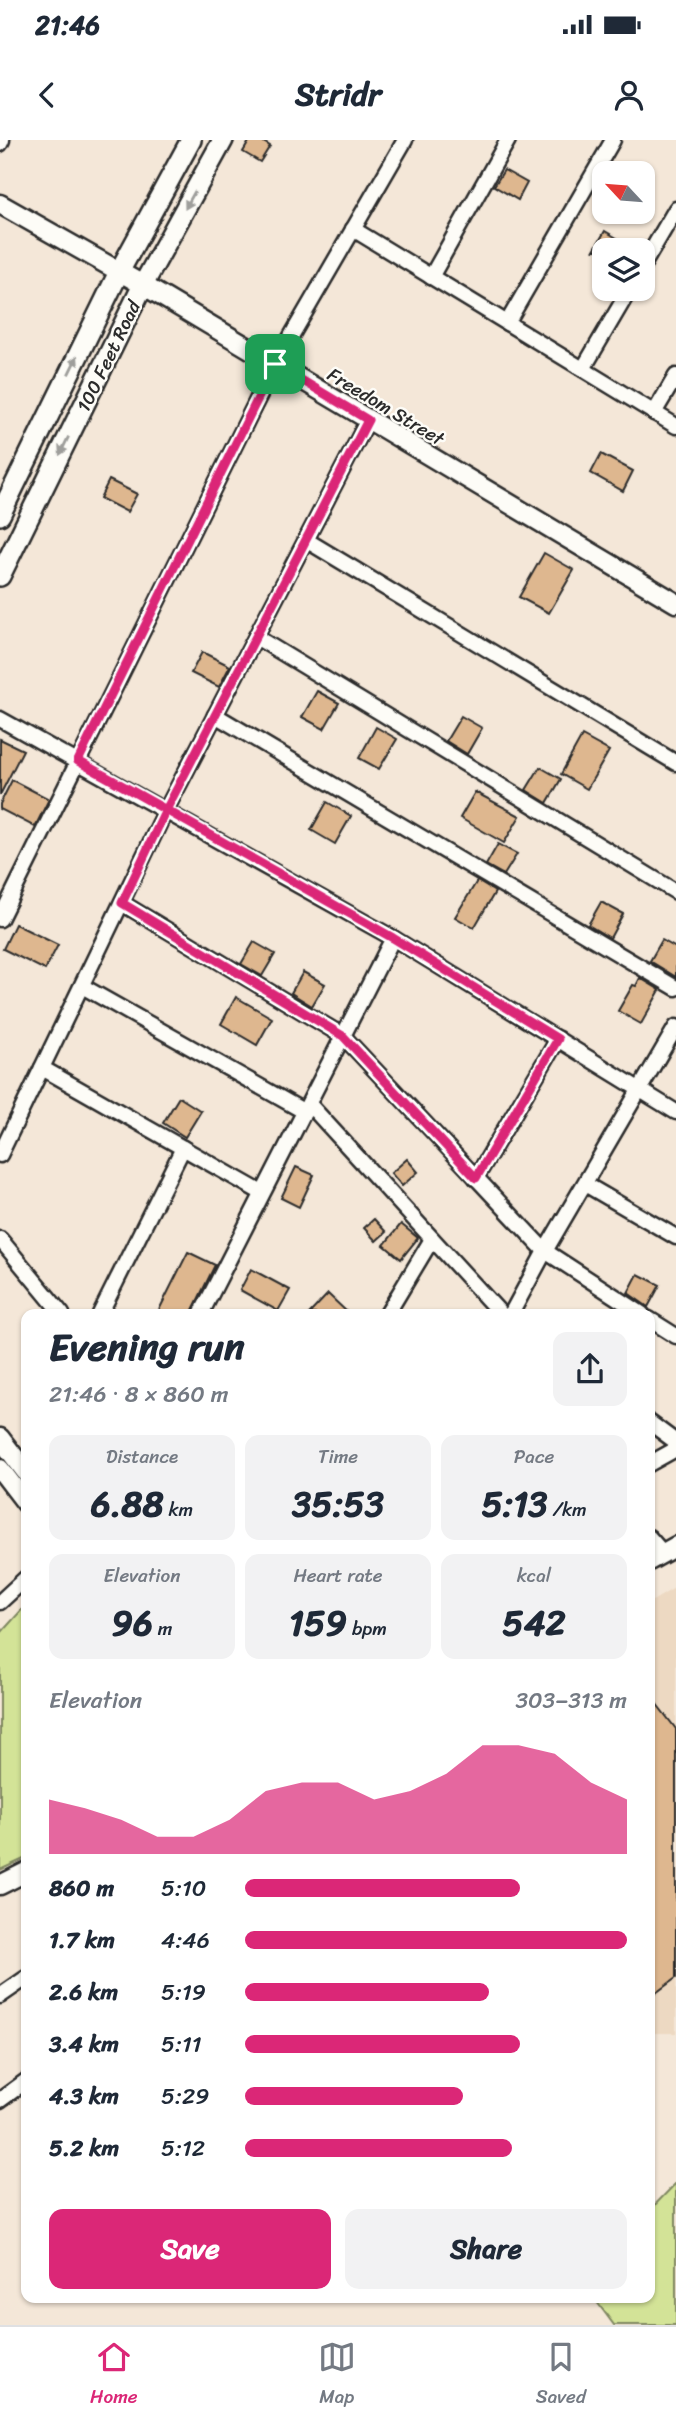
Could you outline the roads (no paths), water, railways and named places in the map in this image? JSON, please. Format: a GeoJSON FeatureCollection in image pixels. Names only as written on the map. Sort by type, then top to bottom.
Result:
{"type":"FeatureCollection","features":[{"type":"Feature","properties":{"kind":"main road","name":"100 Feet Road"},"geometry":{"type":"LineString","coordinates":[[0,515],[119,272],[191,140]]}},
{"type":"Feature","properties":{"kind":"main road","name":"100 Feet Road"},"geometry":{"type":"LineString","coordinates":[[0,576],[143,285],[222,140]]}},
{"type":"Feature","properties":{"kind":"street"},"geometry":{"type":"LineString","coordinates":[[0,919],[275,364],[405,140]]}},
{"type":"Feature","properties":{"kind":"street"},"geometry":{"type":"LineString","coordinates":[[431,276],[508,140]]}},
{"type":"Feature","properties":{"kind":"street"},"geometry":{"type":"LineString","coordinates":[[507,323],[613,140]]}},
{"type":"Feature","properties":{"kind":"street","name":"Freedom Street"},"geometry":{"type":"LineString","coordinates":[[0,204],[143,285],[676,603]]}},
{"type":"Feature","properties":{"kind":"street"},"geometry":{"type":"LineString","coordinates":[[655,245],[676,209]]}},
{"type":"Feature","properties":{"kind":"street"},"geometry":{"type":"LineString","coordinates":[[353,229],[676,426]]}},
{"type":"Feature","properties":{"kind":"street"},"geometry":{"type":"LineString","coordinates":[[583,369],[622,301]]}},
{"type":"Feature","properties":{"kind":"street"},"geometry":{"type":"LineString","coordinates":[[654,413],[676,376]]}},
{"type":"Feature","properties":{"kind":"street"},"geometry":{"type":"LineString","coordinates":[[0,1155],[166,810],[368,420]]}},
{"type":"Feature","properties":{"kind":"street"},"geometry":{"type":"LineString","coordinates":[[306,540],[676,763]]}},
{"type":"Feature","properties":{"kind":"street"},"geometry":{"type":"LineString","coordinates":[[256,637],[676,892]]}},
{"type":"Feature","properties":{"kind":"street"},"geometry":{"type":"LineString","coordinates":[[215,715],[676,988]]}},
{"type":"Feature","properties":{"kind":"street"},"geometry":{"type":"LineString","coordinates":[[0,719],[393,938],[676,1112]]}},
{"type":"Feature","properties":{"kind":"street"},"geometry":{"type":"LineString","coordinates":[[122,903],[343,1036],[545,1251],[634,1309]]}},
{"type":"Feature","properties":{"kind":"street"},"geometry":{"type":"LineString","coordinates":[[204,1309],[393,938]]}},
{"type":"Feature","properties":{"kind":"street"},"geometry":{"type":"LineString","coordinates":[[82,986],[307,1108],[496,1309]]}},
{"type":"Feature","properties":{"kind":"street"},"geometry":{"type":"LineString","coordinates":[[514,1309],[676,1027]]}},
{"type":"Feature","properties":{"kind":"street"},"geometry":{"type":"LineString","coordinates":[[476,1178],[558,1039]]}},
{"type":"Feature","properties":{"kind":"street"},"geometry":{"type":"LineString","coordinates":[[42,1068],[262,1193]]}},
{"type":"Feature","properties":{"kind":"street"},"geometry":{"type":"LineString","coordinates":[[102,1309],[183,1148]]}},
{"type":"Feature","properties":{"kind":"street"},"geometry":{"type":"LineString","coordinates":[[585,1184],[676,1237]]}},
{"type":"Feature","properties":{"kind":"street"},"geometry":{"type":"LineString","coordinates":[[390,1309],[432,1238]]}},
{"type":"Feature","properties":{"kind":"street"},"geometry":{"type":"LineString","coordinates":[[0,1239],[58,1309]]}},
{"type":"Feature","properties":{"kind":"street"},"geometry":{"type":"LineString","coordinates":[[655,1323],[676,1336]]}},
{"type":"Feature","properties":{"kind":"street"},"geometry":{"type":"LineString","coordinates":[[655,1426],[676,1441]]}},
{"type":"Feature","properties":{"kind":"street"},"geometry":{"type":"LineString","coordinates":[[0,1438],[21,1465]]}},
{"type":"Feature","properties":{"kind":"street"},"geometry":{"type":"LineString","coordinates":[[655,1461],[676,1449]]}},
{"type":"Feature","properties":{"kind":"street"},"geometry":{"type":"LineString","coordinates":[[0,1469],[21,1496]]}},
{"type":"Feature","properties":{"kind":"street"},"geometry":{"type":"LineString","coordinates":[[0,1602],[21,1583]]}},
{"type":"Feature","properties":{"kind":"street"},"geometry":{"type":"LineString","coordinates":[[0,1885],[21,1874]]}},
{"type":"Feature","properties":{"kind":"street"},"geometry":{"type":"LineString","coordinates":[[0,1996],[21,1981]]}},
{"type":"Feature","properties":{"kind":"street"},"geometry":{"type":"LineString","coordinates":[[0,2100],[21,2085]]}}]}
